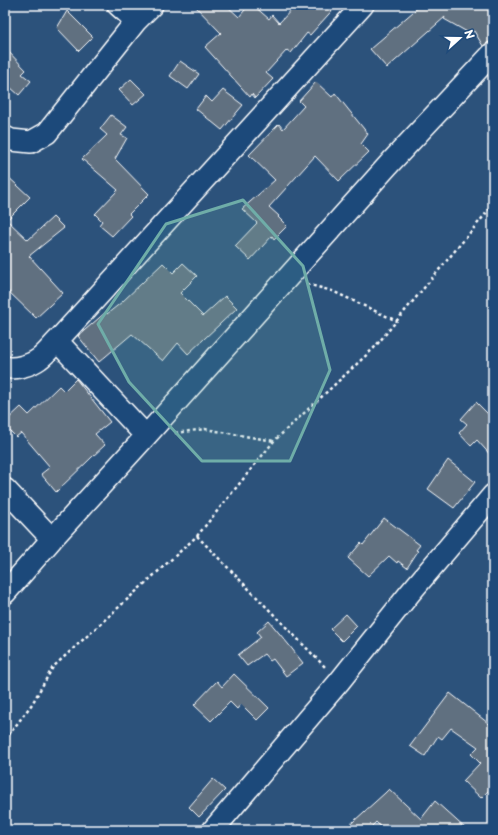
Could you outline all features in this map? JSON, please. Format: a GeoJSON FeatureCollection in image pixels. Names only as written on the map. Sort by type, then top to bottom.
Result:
{"type":"FeatureCollection","features":[{"type":"Feature","properties":{"kind":"street"},"geometry":{"type":"LineString","coordinates":[[118,5],[136,21]]}},
{"type":"Feature","properties":{"kind":"street"},"geometry":{"type":"LineString","coordinates":[[5,137],[11,140],[31,142],[46,133],[136,21],[152,5]]}},
{"type":"Feature","properties":{"kind":"street"},"geometry":{"type":"LineString","coordinates":[[5,367],[22,366],[38,360],[57,341],[363,5]]}},
{"type":"Feature","properties":{"kind":"street"},"geometry":{"type":"LineString","coordinates":[[5,593],[391,162],[493,53]]}},
{"type":"Feature","properties":{"kind":"street"},"geometry":{"type":"LineString","coordinates":[[57,341],[146,436]]}},
{"type":"Feature","properties":{"kind":"street"},"geometry":{"type":"LineString","coordinates":[[5,489],[52,539]]}},
{"type":"Feature","properties":{"kind":"street"},"geometry":{"type":"LineString","coordinates":[[213,830],[339,682],[410,593],[493,495]]}},
{"type":"Feature","properties":{"kind":"path"},"geometry":{"type":"LineString","coordinates":[[5,740],[32,704],[53,667],[197,536],[274,442],[374,348],[493,205]]}},
{"type":"Feature","properties":{"kind":"path"},"geometry":{"type":"LineString","coordinates":[[288,278],[332,291],[397,321]]}},
{"type":"Feature","properties":{"kind":"path"},"geometry":{"type":"LineString","coordinates":[[146,436],[205,429],[274,442]]}},
{"type":"Feature","properties":{"kind":"path"},"geometry":{"type":"LineString","coordinates":[[197,536],[339,682]]}},
{"type":"Feature","properties":{"kind":"highlighted area"},"geometry":{"type":"Polygon","coordinates":[[[243,200],[303,266],[330,370],[290,461],[202,461],[129,382],[98,324],[166,224],[243,200]]]}},
{"type":"Feature","properties":{"kind":"building"},"geometry":{"type":"Polygon","coordinates":[[[194,5],[226,5],[239,17],[249,5],[253,5],[269,19],[272,15],[279,23],[296,5],[337,5],[310,35],[307,33],[291,53],[287,50],[266,73],[273,79],[255,98],[252,94],[250,97],[205,47],[221,33],[194,5]]]}},
{"type":"Feature","properties":{"kind":"building"},"geometry":{"type":"Polygon","coordinates":[[[421,5],[493,5],[493,41],[483,46],[474,31],[469,33],[444,19],[445,17],[387,68],[370,49],[421,5]]]}},
{"type":"Feature","properties":{"kind":"building"},"geometry":{"type":"Polygon","coordinates":[[[67,11],[93,37],[79,51],[57,28],[67,11]]]}},
{"type":"Feature","properties":{"kind":"building"},"geometry":{"type":"Polygon","coordinates":[[[5,48],[26,70],[22,74],[31,81],[19,95],[10,87],[5,92],[5,48]]]}},
{"type":"Feature","properties":{"kind":"building"},"geometry":{"type":"Polygon","coordinates":[[[180,61],[199,74],[188,89],[170,76],[180,61]]]}},
{"type":"Feature","properties":{"kind":"building"},"geometry":{"type":"Polygon","coordinates":[[[131,79],[146,94],[133,105],[119,90],[131,79]]]}},
{"type":"Feature","properties":{"kind":"building"},"geometry":{"type":"Polygon","coordinates":[[[316,82],[332,97],[335,93],[368,134],[361,144],[369,152],[339,181],[315,156],[269,207],[287,226],[274,239],[272,236],[250,260],[235,246],[257,223],[242,209],[275,180],[249,155],[279,124],[283,129],[304,106],[299,101],[316,82]]]}},
{"type":"Feature","properties":{"kind":"building"},"geometry":{"type":"Polygon","coordinates":[[[223,90],[243,105],[222,130],[196,109],[206,96],[212,102],[223,90]]]}},
{"type":"Feature","properties":{"kind":"building"},"geometry":{"type":"Polygon","coordinates":[[[111,115],[127,127],[121,135],[127,138],[115,159],[149,194],[129,214],[131,216],[112,236],[99,225],[102,221],[95,214],[118,190],[82,159],[107,135],[100,129],[111,115]]]}},
{"type":"Feature","properties":{"kind":"building"},"geometry":{"type":"Polygon","coordinates":[[[5,174],[30,197],[7,220],[28,240],[53,217],[64,228],[29,256],[63,293],[36,318],[5,288],[5,174]]]}},
{"type":"Feature","properties":{"kind":"building"},"geometry":{"type":"Polygon","coordinates":[[[163,263],[173,273],[183,263],[197,276],[180,293],[203,316],[225,296],[237,308],[188,354],[178,343],[163,361],[132,334],[99,362],[78,336],[106,312],[107,314],[122,302],[163,263]]]}},
{"type":"Feature","properties":{"kind":"building"},"geometry":{"type":"Polygon","coordinates":[[[76,379],[110,422],[95,434],[105,445],[56,492],[41,474],[50,467],[21,433],[16,437],[5,426],[5,422],[21,407],[29,415],[59,386],[64,391],[76,379]]]}},
{"type":"Feature","properties":{"kind":"building"},"geometry":{"type":"Polygon","coordinates":[[[476,402],[493,419],[493,458],[477,440],[471,446],[459,433],[467,424],[461,419],[476,402]]]}},
{"type":"Feature","properties":{"kind":"building"},"geometry":{"type":"Polygon","coordinates":[[[448,460],[475,482],[454,508],[428,489],[448,460]]]}},
{"type":"Feature","properties":{"kind":"building"},"geometry":{"type":"Polygon","coordinates":[[[384,518],[420,545],[416,550],[418,551],[407,568],[398,561],[397,563],[389,556],[368,576],[348,558],[361,543],[363,545],[384,518]]]}},
{"type":"Feature","properties":{"kind":"building"},"geometry":{"type":"Polygon","coordinates":[[[346,614],[357,626],[342,641],[330,629],[346,614]]]}},
{"type":"Feature","properties":{"kind":"building"},"geometry":{"type":"Polygon","coordinates":[[[269,621],[303,663],[286,676],[273,659],[270,661],[264,654],[247,666],[238,655],[261,637],[257,632],[269,621]]]}},
{"type":"Feature","properties":{"kind":"building"},"geometry":{"type":"Polygon","coordinates":[[[234,674],[269,708],[257,720],[241,704],[237,709],[230,702],[211,721],[194,705],[217,681],[222,687],[234,674]]]}},
{"type":"Feature","properties":{"kind":"building"},"geometry":{"type":"Polygon","coordinates":[[[450,693],[493,727],[493,786],[481,798],[463,781],[480,763],[471,754],[478,747],[451,728],[442,739],[438,736],[425,756],[410,746],[450,693]]]}},
{"type":"Feature","properties":{"kind":"building"},"geometry":{"type":"Polygon","coordinates":[[[213,779],[225,790],[199,817],[189,807],[213,779]]]}},
{"type":"Feature","properties":{"kind":"building"},"geometry":{"type":"Polygon","coordinates":[[[389,789],[421,819],[435,801],[467,830],[384,830],[376,822],[368,830],[344,830],[389,789]]]}}]}
